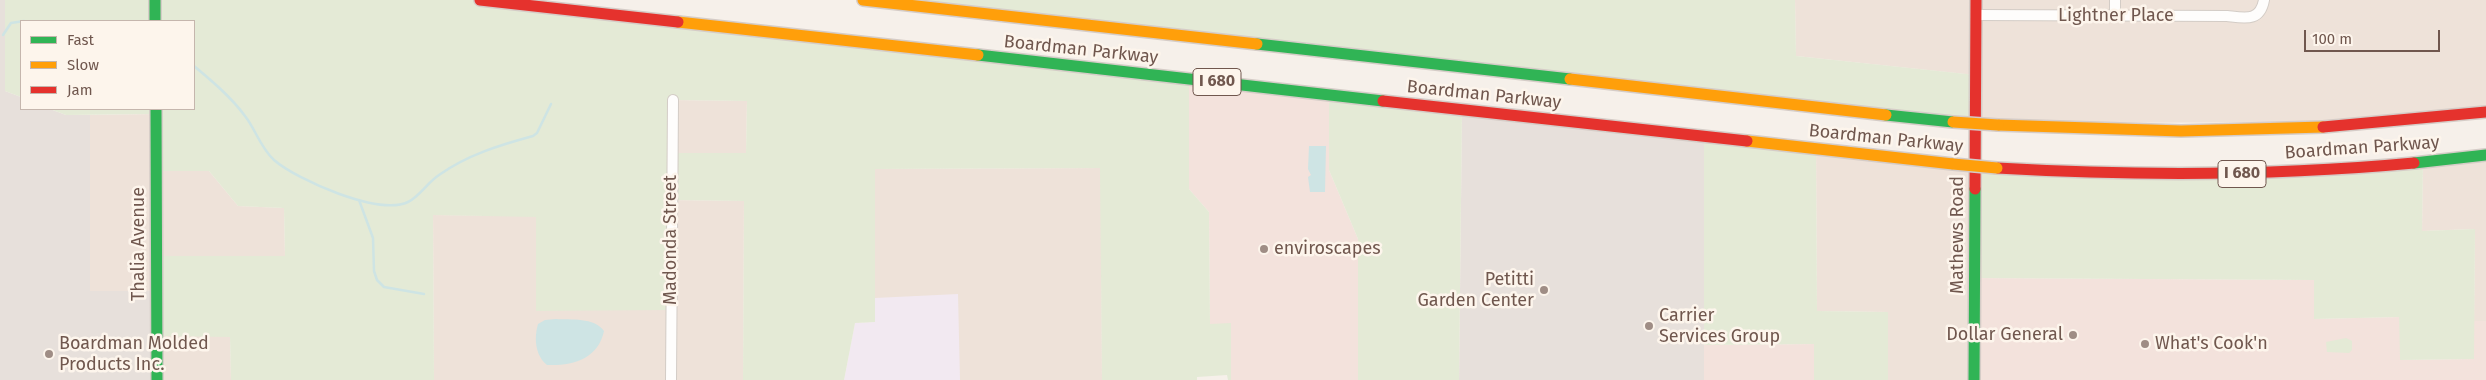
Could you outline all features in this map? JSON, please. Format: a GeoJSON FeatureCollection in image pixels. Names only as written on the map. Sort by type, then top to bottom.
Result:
{"type":"FeatureCollection","features":[{"type":"Feature","properties":{"kind":"main road","name":"Boardman Parkway"},"geometry":{"type":"LineString","coordinates":[[480,0],[1997,168],[2081,173],[2220,174],[2341,169],[2486,155]]}},
{"type":"Feature","properties":{"kind":"main road","name":"Boardman Parkway"},"geometry":{"type":"LineString","coordinates":[[863,0],[1953,122],[2099,131],[2232,131],[2359,125],[2486,112]]}},
{"type":"Feature","properties":{"kind":"main road","name":"Mathews Road"},"geometry":{"type":"LineString","coordinates":[[1974,380],[1976,0]]}},
{"type":"Feature","properties":{"kind":"main road","name":"Thalia Avenue"},"geometry":{"type":"LineString","coordinates":[[156,110],[157,380]]}},
{"type":"Feature","properties":{"kind":"street"},"geometry":{"type":"LineString","coordinates":[[2115,0],[2115,16]]}},
{"type":"Feature","properties":{"kind":"street","name":"Lightner Place"},"geometry":{"type":"LineString","coordinates":[[1976,15],[2228,16],[2242,19],[2255,16],[2262,8],[2264,0]]}},
{"type":"Feature","properties":{"kind":"street","name":"Madonda Street"},"geometry":{"type":"LineString","coordinates":[[671,380],[673,100]]}},
{"type":"Feature","properties":{"kind":"shaded area"},"geometry":{"type":"Polygon","coordinates":[[[0,0],[5,0],[5,91],[20,97],[20,110],[53,110],[66,115],[90,115],[90,291],[157,291],[157,380],[0,380],[0,0]]]}},
{"type":"Feature","properties":{"kind":"shaded area"},"geometry":{"type":"Polygon","coordinates":[[[1795,0],[2486,0],[2486,112],[2400,122],[1975,123],[1975,75],[1796,56],[1795,0]]]}},
{"type":"Feature","properties":{"kind":"shaded area"},"geometry":{"type":"Polygon","coordinates":[[[1189,79],[1329,95],[1329,170],[1358,239],[1358,380],[1231,380],[1231,324],[1210,324],[1209,212],[1189,189],[1189,79]]]}},
{"type":"Feature","properties":{"kind":"shaded area"},"geometry":{"type":"Polygon","coordinates":[[[673,100],[747,101],[746,153],[672,153],[673,100]]]}},
{"type":"Feature","properties":{"kind":"shaded area"},"geometry":{"type":"Polygon","coordinates":[[[1462,110],[1704,137],[1704,380],[1459,380],[1462,110]]]}},
{"type":"Feature","properties":{"kind":"shaded area"},"geometry":{"type":"Polygon","coordinates":[[[156,114],[156,171],[209,171],[238,206],[284,208],[285,256],[157,256],[157,291],[90,291],[90,115],[156,114]]]}},
{"type":"Feature","properties":{"kind":"shaded area"},"geometry":{"type":"Polygon","coordinates":[[[1309,146],[1326,146],[1325,192],[1310,192],[1308,177],[1311,175],[1308,169],[1309,146]]]}},
{"type":"Feature","properties":{"kind":"shaded area"},"geometry":{"type":"Polygon","coordinates":[[[1816,149],[1975,166],[1974,380],[1888,380],[1887,312],[1817,311],[1816,149]]]}},
{"type":"Feature","properties":{"kind":"shaded area"},"geometry":{"type":"Polygon","coordinates":[[[2486,155],[2486,321],[2474,321],[2475,229],[2422,231],[2423,162],[2486,155]]]}},
{"type":"Feature","properties":{"kind":"shaded area"},"geometry":{"type":"Polygon","coordinates":[[[1101,168],[1102,380],[844,380],[875,321],[875,169],[1101,168]]]}},
{"type":"Feature","properties":{"kind":"shaded area"},"geometry":{"type":"Polygon","coordinates":[[[671,200],[744,201],[743,380],[434,380],[433,215],[536,216],[671,200]]]}},
{"type":"Feature","properties":{"kind":"shaded area"},"geometry":{"type":"Polygon","coordinates":[[[1975,278],[2314,280],[2314,319],[2400,317],[2400,360],[2474,359],[2474,321],[2486,321],[2486,380],[1974,380],[1975,278]]]}},
{"type":"Feature","properties":{"kind":"shaded area"},"geometry":{"type":"Polygon","coordinates":[[[958,294],[960,380],[844,380],[855,323],[874,322],[875,298],[958,294]]]}},
{"type":"Feature","properties":{"kind":"shaded area"},"geometry":{"type":"Polygon","coordinates":[[[545,320],[582,320],[594,323],[604,331],[601,341],[583,359],[566,364],[547,365],[540,356],[536,346],[537,329],[538,324],[545,320]]]}},
{"type":"Feature","properties":{"kind":"shaded area"},"geometry":{"type":"Polygon","coordinates":[[[157,336],[230,336],[231,380],[157,380],[157,336]]]}},
{"type":"Feature","properties":{"kind":"shaded area"},"geometry":{"type":"Polygon","coordinates":[[[1814,344],[1814,380],[1704,380],[1704,345],[1814,344]]]}},
{"type":"Feature","properties":{"kind":"green space"},"geometry":{"type":"Polygon","coordinates":[[[5,0],[480,0],[1189,79],[1189,189],[1209,212],[1210,324],[1231,323],[1231,380],[1228,380],[1227,375],[1197,377],[1197,380],[1102,380],[1100,168],[875,169],[875,322],[855,323],[844,380],[743,380],[744,201],[672,200],[671,310],[536,311],[536,217],[433,215],[434,380],[231,380],[230,337],[157,336],[156,256],[285,256],[284,208],[238,206],[209,171],[156,171],[155,114],[66,115],[53,110],[195,110],[195,20],[20,20],[20,97],[5,91],[5,0]],[[673,100],[672,153],[746,153],[747,101],[673,100]]]}},
{"type":"Feature","properties":{"kind":"green space"},"geometry":{"type":"Polygon","coordinates":[[[863,0],[1795,0],[1796,56],[1976,75],[1975,123],[863,0]]]}},
{"type":"Feature","properties":{"kind":"green space"},"geometry":{"type":"Polygon","coordinates":[[[1329,95],[1462,110],[1459,380],[1358,380],[1358,239],[1329,170],[1329,95]]]}},
{"type":"Feature","properties":{"kind":"green space"},"geometry":{"type":"Polygon","coordinates":[[[1704,137],[1816,149],[1817,311],[1888,312],[1888,380],[1814,380],[1814,344],[1704,345],[1704,137]]]}},
{"type":"Feature","properties":{"kind":"green space"},"geometry":{"type":"Polygon","coordinates":[[[2423,162],[2422,231],[2475,229],[2474,359],[2400,360],[2399,317],[2314,319],[2314,280],[1975,278],[1975,166],[2029,170],[2423,162]]]}},
{"type":"Feature","properties":{"kind":"green space"},"geometry":{"type":"Polygon","coordinates":[[[2346,338],[2352,341],[2352,350],[2349,353],[2327,352],[2326,342],[2346,338]]]}},
{"type":"Feature","properties":{"kind":"waterway"},"geometry":{"type":"LineString","coordinates":[[3,35],[11,23],[20,22]]}},
{"type":"Feature","properties":{"kind":"waterway"},"geometry":{"type":"LineString","coordinates":[[195,67],[240,109],[265,150],[274,160],[319,186],[339,194],[378,204],[395,205],[408,202],[416,197],[435,178],[472,156],[533,136],[537,133],[551,104]]}},
{"type":"Feature","properties":{"kind":"waterway"},"geometry":{"type":"LineString","coordinates":[[359,200],[373,238],[374,271],[377,280],[384,287],[424,294]]}},
{"type":"Feature","properties":{"kind":"traffic: fast"},"geometry":{"type":"LineString","coordinates":[[155,0],[155,20]]}},
{"type":"Feature","properties":{"kind":"traffic: fast"},"geometry":{"type":"LineString","coordinates":[[1257,44],[1570,79]]}},
{"type":"Feature","properties":{"kind":"traffic: fast"},"geometry":{"type":"LineString","coordinates":[[978,55],[1383,101]]}},
{"type":"Feature","properties":{"kind":"traffic: fast"},"geometry":{"type":"LineString","coordinates":[[156,110],[157,380]]}},
{"type":"Feature","properties":{"kind":"traffic: fast"},"geometry":{"type":"LineString","coordinates":[[1886,115],[1953,122]]}},
{"type":"Feature","properties":{"kind":"traffic: fast"},"geometry":{"type":"LineString","coordinates":[[2414,163],[2486,155]]}},
{"type":"Feature","properties":{"kind":"traffic: fast"},"geometry":{"type":"LineString","coordinates":[[1974,380],[1975,189]]}},
{"type":"Feature","properties":{"kind":"traffic: slow"},"geometry":{"type":"LineString","coordinates":[[863,0],[1257,44]]}},
{"type":"Feature","properties":{"kind":"traffic: slow"},"geometry":{"type":"LineString","coordinates":[[678,22],[978,55]]}},
{"type":"Feature","properties":{"kind":"traffic: slow"},"geometry":{"type":"LineString","coordinates":[[1570,79],[1886,115]]}},
{"type":"Feature","properties":{"kind":"traffic: slow"},"geometry":{"type":"LineString","coordinates":[[1953,122],[1998,125]]}},
{"type":"Feature","properties":{"kind":"traffic: slow"},"geometry":{"type":"LineString","coordinates":[[1998,125],[2181,131],[2323,127]]}},
{"type":"Feature","properties":{"kind":"traffic: slow"},"geometry":{"type":"LineString","coordinates":[[1747,141],[1953,164]]}},
{"type":"Feature","properties":{"kind":"traffic: slow"},"geometry":{"type":"LineString","coordinates":[[1953,164],[1997,168]]}},
{"type":"Feature","properties":{"kind":"traffic: jam"},"geometry":{"type":"LineString","coordinates":[[480,0],[678,22]]}},
{"type":"Feature","properties":{"kind":"traffic: jam"},"geometry":{"type":"LineString","coordinates":[[1975,189],[1976,0]]}},
{"type":"Feature","properties":{"kind":"traffic: jam"},"geometry":{"type":"LineString","coordinates":[[1383,101],[1747,141]]}},
{"type":"Feature","properties":{"kind":"traffic: jam"},"geometry":{"type":"LineString","coordinates":[[2323,127],[2486,112]]}},
{"type":"Feature","properties":{"kind":"traffic: jam"},"geometry":{"type":"LineString","coordinates":[[1997,168],[2049,171],[2206,173],[2310,170],[2414,163]]}},
{"type":"Feature","properties":{"kind":"place","name":"enviroscapes"},"geometry":{"type":"Point","coordinates":[1264,249]}},
{"type":"Feature","properties":{"kind":"place","name":"Petitti Garden Center"},"geometry":{"type":"Point","coordinates":[1544,290]}},
{"type":"Feature","properties":{"kind":"place","name":"Carrier Services Group"},"geometry":{"type":"Point","coordinates":[1649,326]}},
{"type":"Feature","properties":{"kind":"place","name":"Dollar General"},"geometry":{"type":"Point","coordinates":[2073,335]}},
{"type":"Feature","properties":{"kind":"place","name":"What's Cook'n"},"geometry":{"type":"Point","coordinates":[2145,344]}},
{"type":"Feature","properties":{"kind":"place","name":"Boardman Molded Products Inc."},"geometry":{"type":"Point","coordinates":[49,354]}}]}
